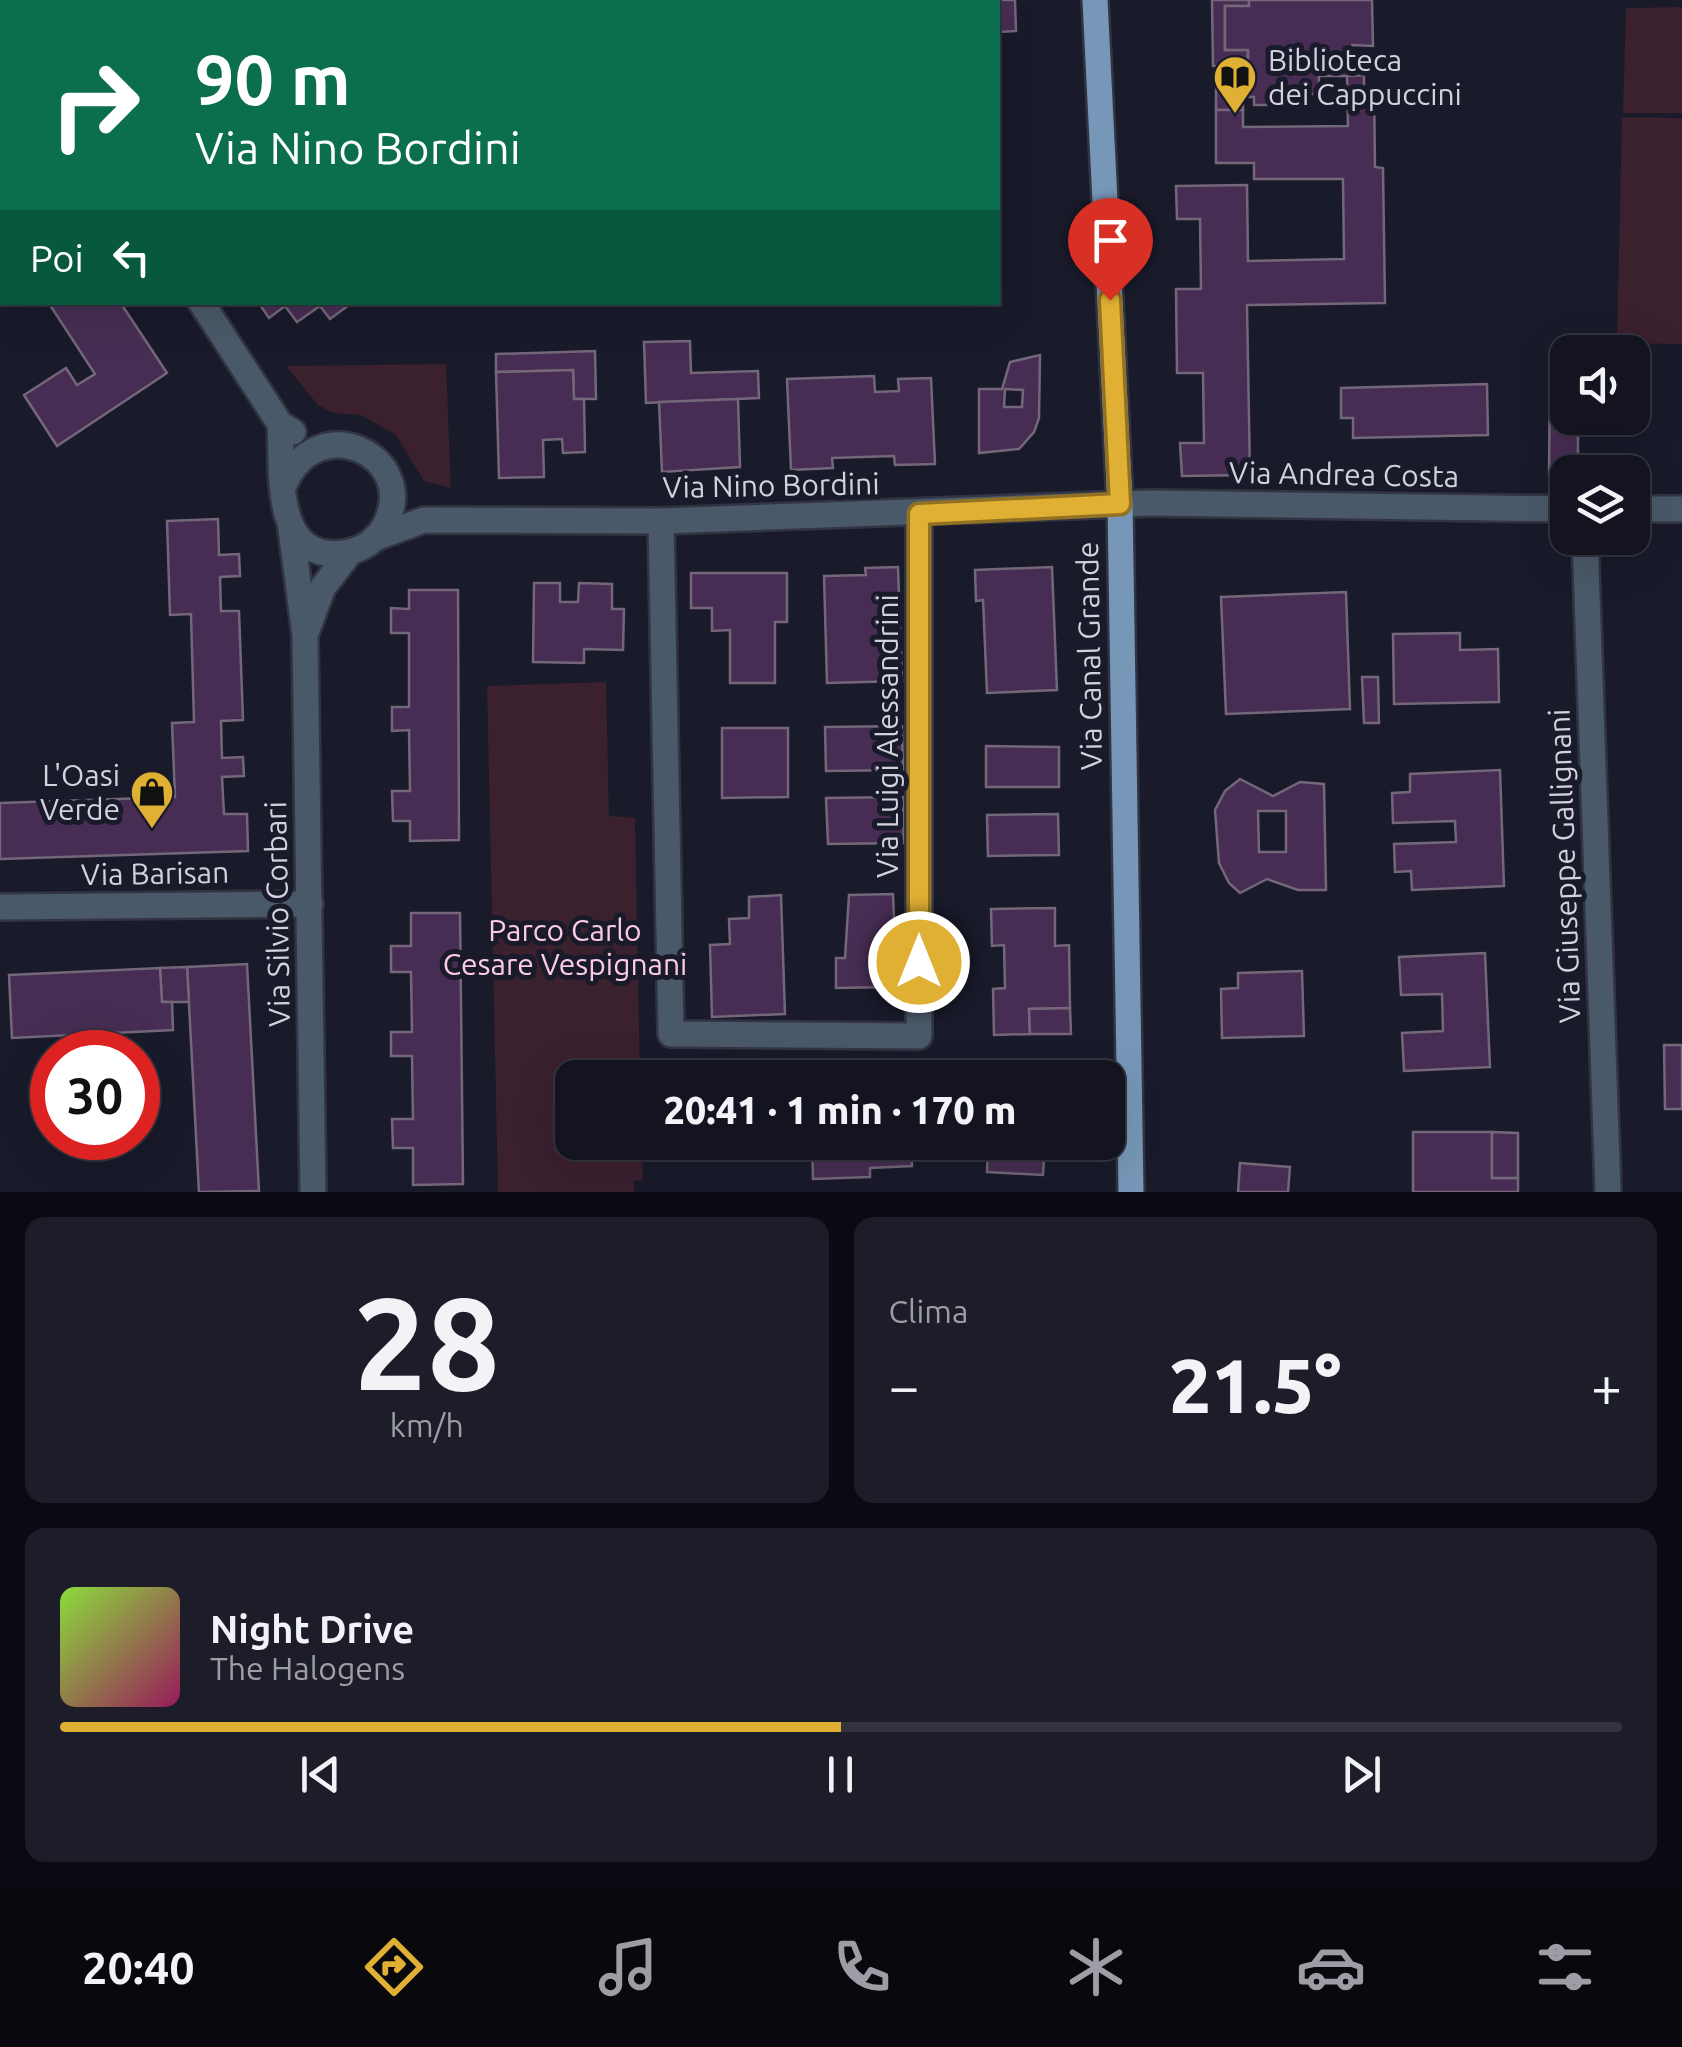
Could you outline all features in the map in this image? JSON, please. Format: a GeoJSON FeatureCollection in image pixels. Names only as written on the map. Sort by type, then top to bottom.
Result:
{"type":"FeatureCollection","features":[{"type":"Feature","properties":{"kind":"main road","name":"Via Canal Grande"},"geometry":{"type":"LineString","coordinates":[[1095,0],[1120,504],[1131,1192]]}},
{"type":"Feature","properties":{"kind":"street","name":"Via Silvio Corbari"},"geometry":{"type":"LineString","coordinates":[[202,305],[280,424],[319,447],[336,444],[367,452],[388,478],[392,495]]}},
{"type":"Feature","properties":{"kind":"street","name":"Via Silvio Corbari"},"geometry":{"type":"LineString","coordinates":[[280,424],[282,500],[291,529],[305,635],[313,1192]]}},
{"type":"Feature","properties":{"kind":"street"},"geometry":{"type":"LineString","coordinates":[[284,485],[291,468],[319,447]]}},
{"type":"Feature","properties":{"kind":"street"},"geometry":{"type":"LineString","coordinates":[[392,495],[424,520]]}},
{"type":"Feature","properties":{"kind":"street"},"geometry":{"type":"LineString","coordinates":[[376,538],[391,511],[392,495]]}},
{"type":"Feature","properties":{"kind":"street","name":"Via Andrea Costa"},"geometry":{"type":"LineString","coordinates":[[1120,504],[1550,509]]}},
{"type":"Feature","properties":{"kind":"street","name":"Via Nino Bordini"},"geometry":{"type":"LineString","coordinates":[[376,538],[424,520],[661,521],[1120,504]]}},
{"type":"Feature","properties":{"kind":"street"},"geometry":{"type":"LineString","coordinates":[[1650,510],[1682,510]]}},
{"type":"Feature","properties":{"kind":"street","name":"Via Luigi Alessandrini"},"geometry":{"type":"LineString","coordinates":[[661,521],[671,1034],[919,1036],[919,514]]}},
{"type":"Feature","properties":{"kind":"street"},"geometry":{"type":"LineString","coordinates":[[291,529],[317,550],[350,552]]}},
{"type":"Feature","properties":{"kind":"street","name":"Via Silvio Corbari"},"geometry":{"type":"LineString","coordinates":[[305,635],[323,587],[350,552],[376,538]]}},
{"type":"Feature","properties":{"kind":"street","name":"Via Giuseppe Gallignani"},"geometry":{"type":"LineString","coordinates":[[1587,555],[1608,1192]]}},
{"type":"Feature","properties":{"kind":"street","name":"Via Barisan"},"geometry":{"type":"LineString","coordinates":[[0,907],[310,904]]}},
{"type":"Feature","properties":{"kind":"green space"},"geometry":{"type":"Polygon","coordinates":[[[1682,7],[1682,113],[1623,113],[1626,8],[1682,7]]]}},
{"type":"Feature","properties":{"kind":"green space"},"geometry":{"type":"Polygon","coordinates":[[[1622,117],[1682,118],[1682,344],[1650,344],[1650,335],[1617,335],[1622,117]]]}},
{"type":"Feature","properties":{"kind":"green space"},"geometry":{"type":"Polygon","coordinates":[[[446,364],[451,488],[424,481],[396,435],[361,415],[333,413],[318,405],[286,366],[446,364]]]}},
{"type":"Feature","properties":{"kind":"green space","name":"Parco Carlo Cesare Vespignani"},"geometry":{"type":"Polygon","coordinates":[[[606,682],[609,816],[635,818],[640,1060],[555,1060],[555,1160],[642,1160],[643,1180],[634,1181],[634,1192],[498,1192],[487,686],[606,682]]]}},
{"type":"Feature","properties":{"kind":"building"},"geometry":{"type":"Polygon","coordinates":[[[1000,0],[1015,0],[1016,31],[1000,32],[1000,0]]]}},
{"type":"Feature","properties":{"kind":"building"},"geometry":{"type":"Polygon","coordinates":[[[1212,0],[1249,0],[1249,6],[1225,6],[1225,50],[1248,50],[1247,66],[1213,66],[1212,0]]]}},
{"type":"Feature","properties":{"kind":"building"},"geometry":{"type":"Polygon","coordinates":[[[1249,0],[1372,0],[1373,46],[1352,45],[1347,76],[1319,76],[1319,94],[1273,94],[1273,105],[1254,105],[1254,97],[1243,97],[1243,110],[1216,110],[1216,79],[1248,79],[1248,50],[1225,50],[1225,6],[1249,6],[1249,0]]]}},
{"type":"Feature","properties":{"kind":"building"},"geometry":{"type":"Polygon","coordinates":[[[1364,75],[1364,89],[1374,89],[1375,167],[1383,168],[1385,303],[1247,305],[1250,475],[1182,476],[1180,443],[1204,443],[1203,373],[1177,373],[1176,289],[1201,289],[1200,219],[1177,219],[1176,186],[1247,185],[1248,261],[1344,259],[1343,179],[1254,179],[1254,163],[1216,163],[1216,110],[1243,110],[1243,127],[1348,126],[1347,76],[1364,75]]]}},
{"type":"Feature","properties":{"kind":"building"},"geometry":{"type":"Polygon","coordinates":[[[50,305],[122,305],[167,373],[57,446],[24,395],[66,368],[77,385],[95,374],[50,305]]]}},
{"type":"Feature","properties":{"kind":"building"},"geometry":{"type":"Polygon","coordinates":[[[260,305],[349,305],[330,319],[320,306],[297,322],[285,306],[269,318],[260,305]]]}},
{"type":"Feature","properties":{"kind":"building"},"geometry":{"type":"Polygon","coordinates":[[[690,341],[691,373],[758,371],[759,398],[646,403],[644,342],[690,341]]]}},
{"type":"Feature","properties":{"kind":"building"},"geometry":{"type":"Polygon","coordinates":[[[595,351],[596,399],[574,399],[573,370],[496,372],[496,354],[595,351]]]}},
{"type":"Feature","properties":{"kind":"building"},"geometry":{"type":"Polygon","coordinates":[[[1040,355],[1039,418],[1034,432],[1019,449],[979,453],[979,389],[1002,389],[1010,362],[1040,355]],[[1005,389],[1004,407],[1022,407],[1023,390],[1005,389]]]}},
{"type":"Feature","properties":{"kind":"building"},"geometry":{"type":"Polygon","coordinates":[[[1550,368],[1550,435],[1578,435],[1578,455],[1550,455],[1549,475],[1550,368]]]}},
{"type":"Feature","properties":{"kind":"building"},"geometry":{"type":"Polygon","coordinates":[[[573,370],[574,399],[584,399],[585,452],[563,453],[562,439],[543,440],[544,477],[499,478],[496,372],[573,370]]]}},
{"type":"Feature","properties":{"kind":"building"},"geometry":{"type":"Polygon","coordinates":[[[874,376],[875,392],[899,391],[898,379],[931,378],[935,464],[895,465],[894,456],[832,458],[833,468],[791,470],[787,379],[874,376]]]}},
{"type":"Feature","properties":{"kind":"building"},"geometry":{"type":"Polygon","coordinates":[[[1487,384],[1488,435],[1353,438],[1353,418],[1341,418],[1341,388],[1487,384]]]}},
{"type":"Feature","properties":{"kind":"building"},"geometry":{"type":"Polygon","coordinates":[[[738,399],[740,467],[662,472],[659,402],[738,399]]]}},
{"type":"Feature","properties":{"kind":"building"},"geometry":{"type":"Polygon","coordinates":[[[218,519],[219,555],[239,554],[240,576],[220,577],[221,611],[239,611],[243,720],[221,721],[222,758],[243,757],[244,776],[222,777],[224,814],[247,814],[248,851],[0,859],[0,803],[175,797],[172,723],[194,722],[191,614],[170,615],[167,521],[218,519]]]}},
{"type":"Feature","properties":{"kind":"building"},"geometry":{"type":"Polygon","coordinates":[[[898,567],[902,681],[827,683],[824,576],[866,575],[865,568],[898,567]]]}},
{"type":"Feature","properties":{"kind":"building"},"geometry":{"type":"Polygon","coordinates":[[[1052,567],[1057,690],[987,693],[983,600],[976,601],[975,570],[1052,567]]]}},
{"type":"Feature","properties":{"kind":"building"},"geometry":{"type":"Polygon","coordinates":[[[691,573],[787,573],[787,622],[775,622],[775,683],[730,683],[730,630],[712,631],[712,608],[691,608],[691,573]]]}},
{"type":"Feature","properties":{"kind":"building"},"geometry":{"type":"Polygon","coordinates":[[[534,583],[560,583],[560,602],[578,602],[579,583],[612,584],[612,609],[624,609],[623,650],[584,649],[584,663],[533,662],[534,583]]]}},
{"type":"Feature","properties":{"kind":"building"},"geometry":{"type":"Polygon","coordinates":[[[409,590],[458,590],[459,840],[410,841],[410,821],[393,821],[392,791],[410,791],[409,730],[392,731],[392,707],[409,707],[409,633],[391,633],[391,608],[409,609],[409,590]]]}},
{"type":"Feature","properties":{"kind":"building"},"geometry":{"type":"Polygon","coordinates":[[[1346,592],[1350,709],[1226,714],[1221,597],[1346,592]]]}},
{"type":"Feature","properties":{"kind":"building"},"geometry":{"type":"Polygon","coordinates":[[[1460,633],[1460,650],[1498,649],[1499,702],[1394,704],[1393,634],[1460,633]]]}},
{"type":"Feature","properties":{"kind":"building"},"geometry":{"type":"Polygon","coordinates":[[[1362,677],[1378,677],[1379,723],[1364,723],[1362,677]]]}},
{"type":"Feature","properties":{"kind":"building"},"geometry":{"type":"Polygon","coordinates":[[[902,726],[903,770],[826,771],[825,727],[902,726]]]}},
{"type":"Feature","properties":{"kind":"building"},"geometry":{"type":"Polygon","coordinates":[[[722,728],[788,728],[788,797],[722,798],[722,728]]]}},
{"type":"Feature","properties":{"kind":"building"},"geometry":{"type":"Polygon","coordinates":[[[986,746],[1059,747],[1059,787],[986,787],[986,746]]]}},
{"type":"Feature","properties":{"kind":"building"},"geometry":{"type":"Polygon","coordinates":[[[1500,770],[1504,886],[1412,890],[1411,871],[1395,872],[1394,844],[1456,842],[1455,821],[1393,823],[1392,793],[1410,792],[1410,774],[1500,770]]]}},
{"type":"Feature","properties":{"kind":"building"},"geometry":{"type":"Polygon","coordinates":[[[1240,779],[1273,796],[1300,782],[1324,784],[1326,890],[1298,890],[1267,879],[1240,893],[1229,883],[1219,863],[1215,810],[1225,791],[1240,779]],[[1258,811],[1259,852],[1286,852],[1286,811],[1258,811]]]}},
{"type":"Feature","properties":{"kind":"building"},"geometry":{"type":"Polygon","coordinates":[[[903,797],[904,843],[828,844],[826,798],[903,797]]]}},
{"type":"Feature","properties":{"kind":"building"},"geometry":{"type":"Polygon","coordinates":[[[1058,814],[1059,855],[988,856],[987,815],[1058,814]]]}},
{"type":"Feature","properties":{"kind":"building"},"geometry":{"type":"Polygon","coordinates":[[[893,894],[894,918],[901,918],[902,962],[893,962],[893,987],[836,988],[836,958],[845,958],[849,895],[893,894]]]}},
{"type":"Feature","properties":{"kind":"building"},"geometry":{"type":"Polygon","coordinates":[[[781,895],[785,1014],[712,1017],[710,945],[730,944],[729,919],[749,918],[749,897],[781,895]]]}},
{"type":"Feature","properties":{"kind":"building"},"geometry":{"type":"Polygon","coordinates":[[[1055,908],[1055,946],[1069,945],[1070,1008],[1029,1009],[1030,1034],[994,1035],[993,989],[1005,988],[1004,945],[992,946],[991,909],[1055,908]]]}},
{"type":"Feature","properties":{"kind":"building"},"geometry":{"type":"Polygon","coordinates":[[[411,913],[460,913],[463,1184],[413,1185],[413,1148],[393,1148],[392,1119],[413,1119],[412,1056],[391,1056],[391,1032],[412,1032],[411,972],[391,972],[391,946],[411,946],[411,913]]]}},
{"type":"Feature","properties":{"kind":"building"},"geometry":{"type":"Polygon","coordinates":[[[1485,953],[1490,1067],[1404,1071],[1402,1033],[1443,1031],[1442,994],[1401,995],[1399,957],[1485,953]]]}},
{"type":"Feature","properties":{"kind":"building"},"geometry":{"type":"Polygon","coordinates":[[[247,964],[259,1191],[199,1192],[187,967],[247,964]]]}},
{"type":"Feature","properties":{"kind":"building"},"geometry":{"type":"Polygon","coordinates":[[[187,967],[189,1002],[162,1002],[160,968],[187,967]]]}},
{"type":"Feature","properties":{"kind":"building"},"geometry":{"type":"Polygon","coordinates":[[[160,968],[162,1002],[172,1002],[173,1030],[30,1030],[30,1037],[12,1038],[9,975],[160,968]]]}},
{"type":"Feature","properties":{"kind":"building"},"geometry":{"type":"Polygon","coordinates":[[[1302,971],[1304,1036],[1222,1038],[1221,989],[1238,988],[1238,973],[1302,971]]]}},
{"type":"Feature","properties":{"kind":"building"},"geometry":{"type":"Polygon","coordinates":[[[1070,1008],[1071,1034],[1030,1034],[1029,1009],[1070,1008]]]}},
{"type":"Feature","properties":{"kind":"building"},"geometry":{"type":"Polygon","coordinates":[[[1664,1045],[1682,1045],[1682,1109],[1665,1109],[1664,1045]]]}},
{"type":"Feature","properties":{"kind":"building"},"geometry":{"type":"Polygon","coordinates":[[[1413,1132],[1492,1132],[1492,1178],[1518,1178],[1518,1192],[1413,1192],[1413,1132]]]}},
{"type":"Feature","properties":{"kind":"building"},"geometry":{"type":"Polygon","coordinates":[[[1492,1132],[1518,1133],[1518,1178],[1492,1178],[1492,1132]]]}},
{"type":"Feature","properties":{"kind":"building"},"geometry":{"type":"Polygon","coordinates":[[[812,1160],[912,1160],[912,1166],[870,1168],[870,1177],[813,1179],[812,1160]]]}},
{"type":"Feature","properties":{"kind":"building"},"geometry":{"type":"Polygon","coordinates":[[[987,1160],[1044,1160],[1043,1175],[987,1172],[987,1160]]]}},
{"type":"Feature","properties":{"kind":"building"},"geometry":{"type":"Polygon","coordinates":[[[1240,1163],[1290,1167],[1288,1192],[1238,1192],[1240,1163]]]}},
{"type":"Feature","properties":{"kind":"place","name":"Biblioteca dei Cappuccini"},"geometry":{"type":"Point","coordinates":[1235,115]}},
{"type":"Feature","properties":{"kind":"place","name":"L'Oasi Verde"},"geometry":{"type":"Point","coordinates":[152,830]}},
{"type":"Feature","properties":{"kind":"route"},"geometry":{"type":"LineString","coordinates":[[919,962],[919,514],[1120,504],[1110,300]]}}]}
